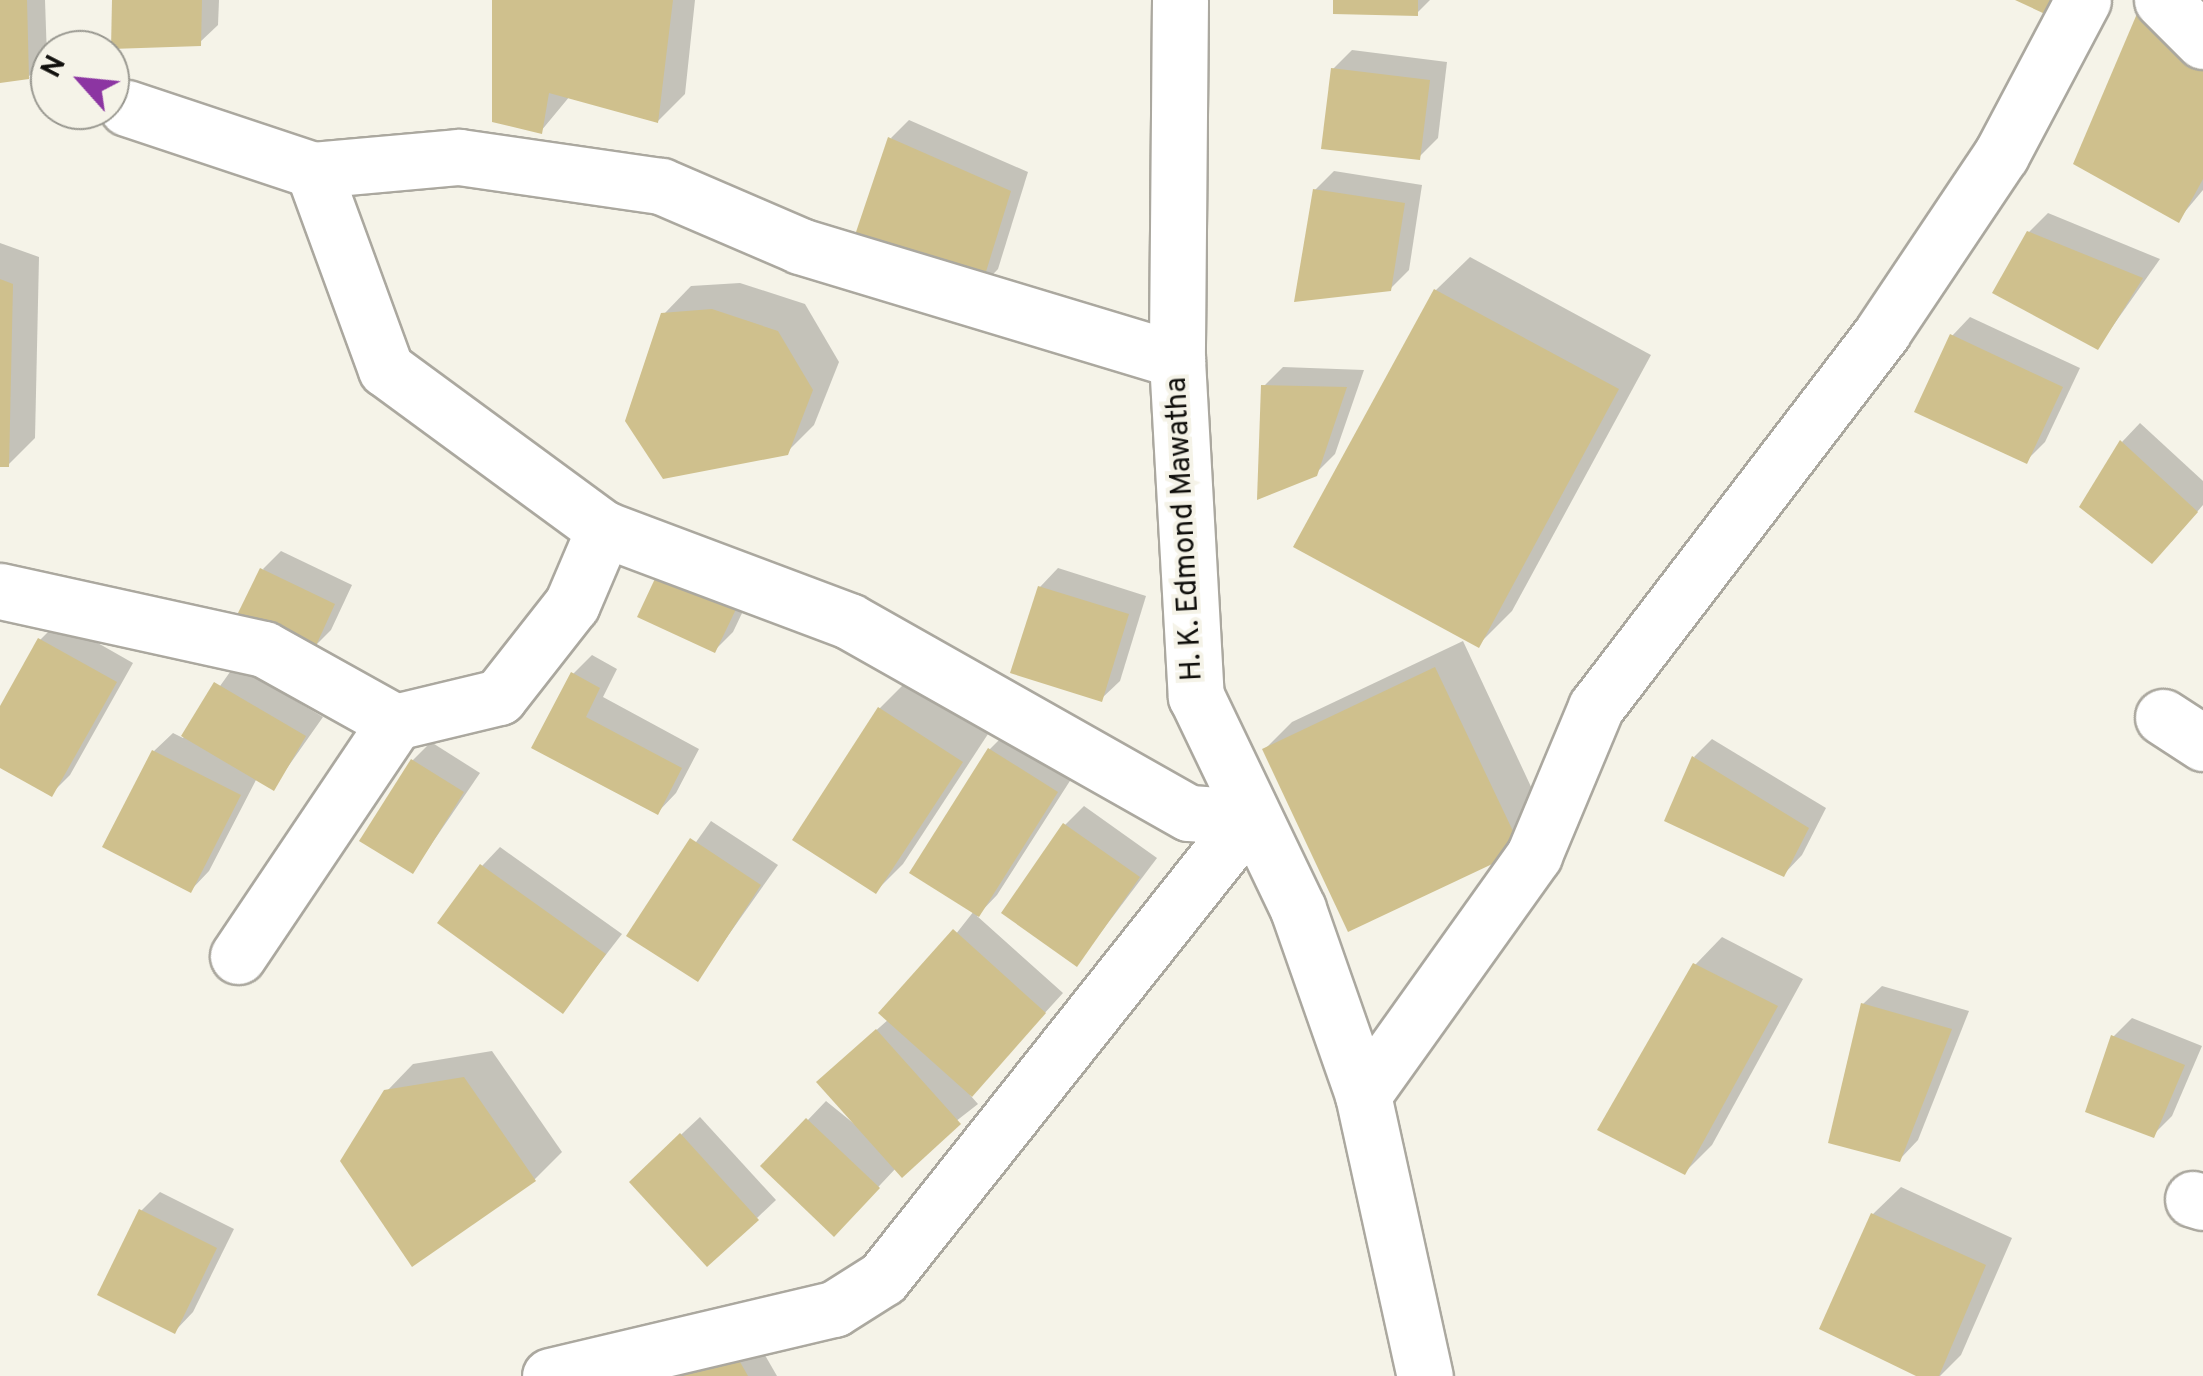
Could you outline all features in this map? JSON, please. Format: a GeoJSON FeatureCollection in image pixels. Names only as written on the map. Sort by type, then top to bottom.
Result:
{"type":"FeatureCollection","features":[{"type":"Feature","properties":{"kind":"street","name":"H. K. Edmond Mawatha"},"geometry":{"type":"LineString","coordinates":[[1180,0],[1177,360],[1196,696],[1249,817],[1298,909],[1363,1095],[1424,1376]]}},
{"type":"Feature","properties":{"kind":"street"},"geometry":{"type":"LineString","coordinates":[[1363,1095],[1534,855],[1596,707],[1882,331],[2001,155],[2083,0]]}},
{"type":"Feature","properties":{"kind":"street"},"geometry":{"type":"LineString","coordinates":[[2162,0],[2203,40]]}},
{"type":"Feature","properties":{"kind":"street"},"geometry":{"type":"LineString","coordinates":[[130,109],[313,170],[459,158],[661,186],[800,246],[1177,360]]}},
{"type":"Feature","properties":{"kind":"street"},"geometry":{"type":"LineString","coordinates":[[313,170],[386,369],[604,529],[849,621],[1189,814],[1249,817]]}},
{"type":"Feature","properties":{"kind":"street"},"geometry":{"type":"LineString","coordinates":[[238,956],[396,722],[498,696],[572,604],[604,529]]}},
{"type":"Feature","properties":{"kind":"street"},"geometry":{"type":"LineString","coordinates":[[0,591],[264,649],[396,722]]}},
{"type":"Feature","properties":{"kind":"street"},"geometry":{"type":"LineString","coordinates":[[550,1376],[834,1309],[883,1278],[1249,817]]}},
{"type":"Feature","properties":{"kind":"building"},"geometry":{"type":"Polygon","coordinates":[[[0,0],[27,0],[29,79],[0,83],[0,0]]]}},
{"type":"Feature","properties":{"kind":"building"},"geometry":{"type":"Polygon","coordinates":[[[112,0],[202,0],[201,46],[130,48],[130,30],[111,30],[112,0]]]}},
{"type":"Feature","properties":{"kind":"building"},"geometry":{"type":"Polygon","coordinates":[[[492,0],[673,0],[658,123],[549,93],[542,134],[492,122],[492,0]]]}},
{"type":"Feature","properties":{"kind":"building"},"geometry":{"type":"Polygon","coordinates":[[[1333,0],[1418,0],[1418,16],[1333,14],[1333,0]]]}},
{"type":"Feature","properties":{"kind":"building"},"geometry":{"type":"Polygon","coordinates":[[[2015,0],[2067,0],[2058,20],[2015,0]]]}},
{"type":"Feature","properties":{"kind":"building"},"geometry":{"type":"Polygon","coordinates":[[[2139,9],[2203,66],[2203,179],[2179,223],[2073,164],[2139,9]]]}},
{"type":"Feature","properties":{"kind":"building"},"geometry":{"type":"Polygon","coordinates":[[[1331,68],[1430,80],[1420,160],[1321,149],[1331,68]]]}},
{"type":"Feature","properties":{"kind":"building"},"geometry":{"type":"Polygon","coordinates":[[[888,137],[1011,191],[980,291],[855,235],[888,137]]]}},
{"type":"Feature","properties":{"kind":"building"},"geometry":{"type":"Polygon","coordinates":[[[1313,189],[1405,203],[1391,291],[1294,302],[1313,189]]]}},
{"type":"Feature","properties":{"kind":"building"},"geometry":{"type":"Polygon","coordinates":[[[2027,231],[2143,278],[2098,350],[1992,293],[2027,231]]]}},
{"type":"Feature","properties":{"kind":"building"},"geometry":{"type":"Polygon","coordinates":[[[0,279],[13,284],[9,467],[0,467],[0,279]]]}},
{"type":"Feature","properties":{"kind":"building"},"geometry":{"type":"Polygon","coordinates":[[[1434,289],[1619,389],[1479,648],[1293,547],[1434,289]]]}},
{"type":"Feature","properties":{"kind":"building"},"geometry":{"type":"Polygon","coordinates":[[[712,309],[778,331],[813,390],[788,455],[663,479],[625,421],[661,313],[712,309]]]}},
{"type":"Feature","properties":{"kind":"building"},"geometry":{"type":"Polygon","coordinates":[[[1950,334],[2063,387],[2027,464],[1914,412],[1950,334]]]}},
{"type":"Feature","properties":{"kind":"building"},"geometry":{"type":"Polygon","coordinates":[[[1261,385],[1347,387],[1317,476],[1257,500],[1261,385]]]}},
{"type":"Feature","properties":{"kind":"building"},"geometry":{"type":"Polygon","coordinates":[[[2120,440],[2198,512],[2152,564],[2079,507],[2120,440]]]}},
{"type":"Feature","properties":{"kind":"building"},"geometry":{"type":"Polygon","coordinates":[[[260,568],[335,604],[313,652],[237,615],[260,568]]]}},
{"type":"Feature","properties":{"kind":"building"},"geometry":{"type":"Polygon","coordinates":[[[660,568],[738,605],[715,653],[637,617],[660,568]]]}},
{"type":"Feature","properties":{"kind":"building"},"geometry":{"type":"Polygon","coordinates":[[[1038,586],[1129,614],[1102,702],[1010,673],[1038,586]]]}},
{"type":"Feature","properties":{"kind":"building"},"geometry":{"type":"Polygon","coordinates":[[[38,638],[117,682],[52,797],[0,768],[0,706],[38,638]]]}},
{"type":"Feature","properties":{"kind":"building"},"geometry":{"type":"Polygon","coordinates":[[[1435,667],[1522,850],[1348,932],[1262,749],[1435,667]]]}},
{"type":"Feature","properties":{"kind":"building"},"geometry":{"type":"Polygon","coordinates":[[[571,672],[600,688],[586,717],[682,768],[658,815],[531,748],[571,672]]]}},
{"type":"Feature","properties":{"kind":"building"},"geometry":{"type":"Polygon","coordinates":[[[214,682],[306,736],[274,791],[181,736],[214,682]]]}},
{"type":"Feature","properties":{"kind":"building"},"geometry":{"type":"Polygon","coordinates":[[[878,707],[963,762],[876,894],[792,840],[878,707]]]}},
{"type":"Feature","properties":{"kind":"building"},"geometry":{"type":"Polygon","coordinates":[[[988,748],[1058,792],[979,917],[909,873],[988,748]]]}},
{"type":"Feature","properties":{"kind":"building"},"geometry":{"type":"Polygon","coordinates":[[[152,750],[241,795],[191,893],[102,847],[152,750]]]}},
{"type":"Feature","properties":{"kind":"building"},"geometry":{"type":"Polygon","coordinates":[[[1692,756],[1809,828],[1784,877],[1664,821],[1692,756]]]}},
{"type":"Feature","properties":{"kind":"building"},"geometry":{"type":"Polygon","coordinates":[[[411,759],[464,792],[413,874],[359,841],[411,759]]]}},
{"type":"Feature","properties":{"kind":"building"},"geometry":{"type":"Polygon","coordinates":[[[1063,823],[1140,877],[1077,967],[1001,913],[1063,823]]]}},
{"type":"Feature","properties":{"kind":"building"},"geometry":{"type":"Polygon","coordinates":[[[690,838],[761,885],[698,982],[626,936],[690,838]]]}},
{"type":"Feature","properties":{"kind":"building"},"geometry":{"type":"Polygon","coordinates":[[[480,864],[606,954],[563,1014],[437,923],[480,864]]]}},
{"type":"Feature","properties":{"kind":"building"},"geometry":{"type":"Polygon","coordinates":[[[953,929],[1046,1013],[972,1097],[878,1013],[953,929]]]}},
{"type":"Feature","properties":{"kind":"building"},"geometry":{"type":"Polygon","coordinates":[[[1693,963],[1778,1006],[1685,1175],[1597,1130],[1693,963]]]}},
{"type":"Feature","properties":{"kind":"building"},"geometry":{"type":"Polygon","coordinates":[[[1861,1003],[1952,1029],[1900,1162],[1828,1143],[1861,1003]]]}},
{"type":"Feature","properties":{"kind":"building"},"geometry":{"type":"Polygon","coordinates":[[[876,1029],[961,1124],[902,1178],[816,1082],[876,1029]]]}},
{"type":"Feature","properties":{"kind":"building"},"geometry":{"type":"Polygon","coordinates":[[[2111,1035],[2185,1065],[2154,1138],[2085,1112],[2111,1035]]]}},
{"type":"Feature","properties":{"kind":"building"},"geometry":{"type":"Polygon","coordinates":[[[464,1077],[536,1181],[412,1267],[340,1161],[384,1090],[464,1077]]]}},
{"type":"Feature","properties":{"kind":"building"},"geometry":{"type":"Polygon","coordinates":[[[806,1118],[880,1188],[834,1237],[760,1166],[806,1118]]]}},
{"type":"Feature","properties":{"kind":"building"},"geometry":{"type":"Polygon","coordinates":[[[680,1133],[759,1220],[707,1267],[629,1182],[680,1133]]]}},
{"type":"Feature","properties":{"kind":"building"},"geometry":{"type":"Polygon","coordinates":[[[139,1209],[217,1248],[175,1334],[97,1295],[139,1209]]]}},
{"type":"Feature","properties":{"kind":"building"},"geometry":{"type":"Polygon","coordinates":[[[1871,1213],[1986,1265],[1939,1376],[1916,1376],[1819,1329],[1871,1213]]]}},
{"type":"Feature","properties":{"kind":"building"},"geometry":{"type":"Polygon","coordinates":[[[731,1346],[748,1376],[678,1376],[731,1346]]]}}]}
